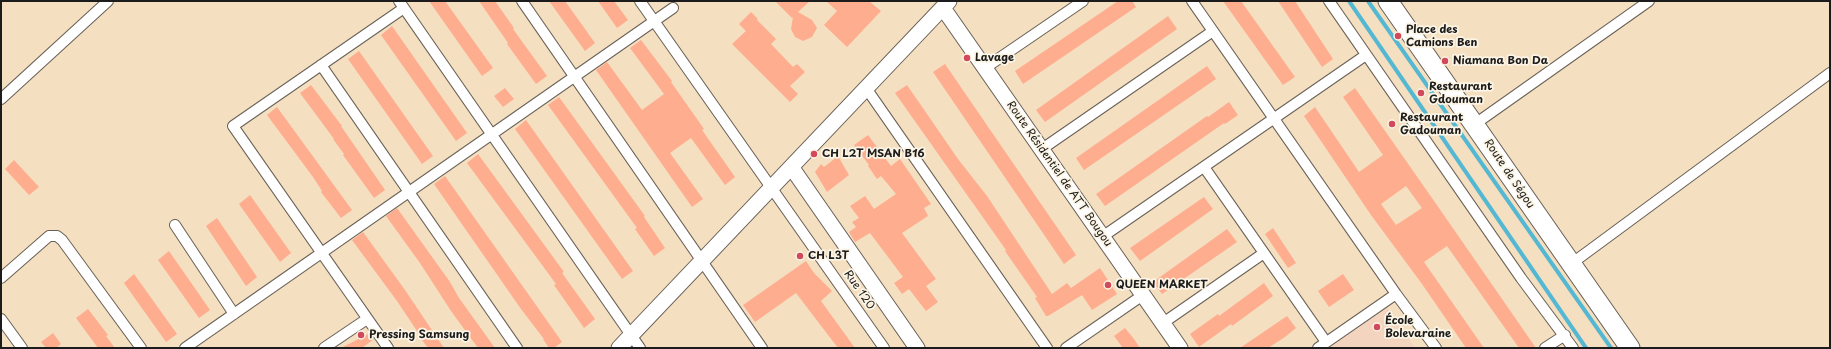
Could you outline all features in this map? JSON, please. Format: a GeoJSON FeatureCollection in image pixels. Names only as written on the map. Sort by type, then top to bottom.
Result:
{"type":"FeatureCollection","features":[{"type":"Feature","properties":{"kind":"highway","name":"Route de Ségou"},"geometry":{"type":"LineString","coordinates":[[1388,1],[1630,348]]}},
{"type":"Feature","properties":{"kind":"street"},"geometry":{"type":"LineString","coordinates":[[1,99],[108,1]]}},
{"type":"Feature","properties":{"kind":"street"},"geometry":{"type":"LineString","coordinates":[[522,1],[762,348]]}},
{"type":"Feature","properties":{"kind":"street","name":"Rue 120"},"geometry":{"type":"LineString","coordinates":[[640,1],[653,22],[884,348]]}},
{"type":"Feature","properties":{"kind":"street"},"geometry":{"type":"LineString","coordinates":[[985,68],[1083,1]]}},
{"type":"Feature","properties":{"kind":"street"},"geometry":{"type":"LineString","coordinates":[[1192,1],[1396,294],[1436,348]]}},
{"type":"Feature","properties":{"kind":"street"},"geometry":{"type":"LineString","coordinates":[[1329,1],[1521,278],[1574,348]]}},
{"type":"Feature","properties":{"kind":"street"},"geometry":{"type":"LineString","coordinates":[[1475,124],[1649,1]]}},
{"type":"Feature","properties":{"kind":"street"},"geometry":{"type":"LineString","coordinates":[[388,348],[233,126],[321,65],[401,4],[640,348]]}},
{"type":"Feature","properties":{"kind":"street"},"geometry":{"type":"LineString","coordinates":[[619,348],[792,168],[946,4]]}},
{"type":"Feature","properties":{"kind":"street","name":"Route Résidentiel de ATT Bougou"},"geometry":{"type":"LineString","coordinates":[[946,4],[985,68],[1180,348]]}},
{"type":"Feature","properties":{"kind":"street"},"geometry":{"type":"LineString","coordinates":[[185,348],[672,8]]}},
{"type":"Feature","properties":{"kind":"street"},"geometry":{"type":"LineString","coordinates":[[1042,149],[1213,31]]}},
{"type":"Feature","properties":{"kind":"street"},"geometry":{"type":"LineString","coordinates":[[1102,236],[1366,55]]}},
{"type":"Feature","properties":{"kind":"street"},"geometry":{"type":"LineString","coordinates":[[321,65],[517,348]]}},
{"type":"Feature","properties":{"kind":"street"},"geometry":{"type":"LineString","coordinates":[[1571,264],[1830,73]]}},
{"type":"Feature","properties":{"kind":"street"},"geometry":{"type":"LineString","coordinates":[[866,88],[1047,348]]}},
{"type":"Feature","properties":{"kind":"street"},"geometry":{"type":"LineString","coordinates":[[1204,167],[1264,253],[1322,345],[1396,294]]}},
{"type":"Feature","properties":{"kind":"street"},"geometry":{"type":"LineString","coordinates":[[792,168],[917,348]]}},
{"type":"Feature","properties":{"kind":"street"},"geometry":{"type":"LineString","coordinates":[[175,225],[234,314]]}},
{"type":"Feature","properties":{"kind":"street"},"geometry":{"type":"LineString","coordinates":[[1,278],[49,236],[57,236],[62,240],[141,348]]}},
{"type":"Feature","properties":{"kind":"street"},"geometry":{"type":"LineString","coordinates":[[1162,323],[1264,253]]}},
{"type":"Feature","properties":{"kind":"street"},"geometry":{"type":"LineString","coordinates":[[1066,348],[1143,295]]}},
{"type":"Feature","properties":{"kind":"street"},"geometry":{"type":"LineString","coordinates":[[1,318],[22,348]]}},
{"type":"Feature","properties":{"kind":"street"},"geometry":{"type":"LineString","coordinates":[[324,348],[367,319]]}},
{"type":"Feature","properties":{"kind":"street"},"geometry":{"type":"LineString","coordinates":[[1545,348],[1565,335]]}},
{"type":"Feature","properties":{"kind":"shaded area","name":"École Bolevaraine"},"geometry":{"type":"Polygon","coordinates":[[[1386,306],[1415,348],[1324,348],[1386,306]]]}},
{"type":"Feature","properties":{"kind":"building"},"geometry":{"type":"Polygon","coordinates":[[[429,1],[445,1],[493,68],[482,76],[429,1]]]}},
{"type":"Feature","properties":{"kind":"building"},"geometry":{"type":"Polygon","coordinates":[[[479,1],[495,1],[547,76],[536,84],[507,44],[508,43],[479,1]]]}},
{"type":"Feature","properties":{"kind":"building"},"geometry":{"type":"Polygon","coordinates":[[[549,1],[565,1],[595,43],[585,51],[549,1]]]}},
{"type":"Feature","properties":{"kind":"building"},"geometry":{"type":"Polygon","coordinates":[[[598,1],[614,1],[628,20],[617,28],[598,1]]]}},
{"type":"Feature","properties":{"kind":"building"},"geometry":{"type":"Polygon","coordinates":[[[775,1],[810,1],[798,12],[812,20],[817,28],[812,37],[803,41],[795,37],[791,29],[793,17],[792,18],[775,1]]]}},
{"type":"Feature","properties":{"kind":"building"},"geometry":{"type":"Polygon","coordinates":[[[826,1],[869,1],[881,11],[847,47],[824,25],[837,11],[826,1]]]}},
{"type":"Feature","properties":{"kind":"building"},"geometry":{"type":"Polygon","coordinates":[[[1118,1],[1132,1],[1136,7],[1023,84],[1015,71],[1118,1]]]}},
{"type":"Feature","properties":{"kind":"building"},"geometry":{"type":"Polygon","coordinates":[[[1223,1],[1241,1],[1295,77],[1283,85],[1223,1]]]}},
{"type":"Feature","properties":{"kind":"building"},"geometry":{"type":"Polygon","coordinates":[[[1278,1],[1295,1],[1333,59],[1322,67],[1278,1]]]}},
{"type":"Feature","properties":{"kind":"building"},"geometry":{"type":"Polygon","coordinates":[[[751,12],[776,39],[771,44],[793,67],[797,64],[805,72],[790,86],[798,94],[790,102],[732,44],[746,31],[739,24],[751,12]]]}},
{"type":"Feature","properties":{"kind":"building"},"geometry":{"type":"Polygon","coordinates":[[[1168,16],[1177,29],[1045,122],[1036,110],[1168,16]]]}},
{"type":"Feature","properties":{"kind":"building"},"geometry":{"type":"Polygon","coordinates":[[[392,26],[467,133],[456,141],[381,35],[392,26]]]}},
{"type":"Feature","properties":{"kind":"building"},"geometry":{"type":"Polygon","coordinates":[[[641,40],[672,81],[671,82],[704,129],[702,130],[735,177],[725,185],[691,138],[670,153],[703,199],[692,207],[596,70],[607,62],[642,110],[664,94],[630,48],[641,40]]]}},
{"type":"Feature","properties":{"kind":"building"},"geometry":{"type":"Polygon","coordinates":[[[359,51],[433,156],[422,164],[348,59],[359,51]]]}},
{"type":"Feature","properties":{"kind":"building"},"geometry":{"type":"Polygon","coordinates":[[[945,64],[1076,255],[1064,264],[933,72],[945,64]]]}},
{"type":"Feature","properties":{"kind":"building"},"geometry":{"type":"Polygon","coordinates":[[[1207,66],[1216,79],[1084,170],[1076,158],[1207,66]]]}},
{"type":"Feature","properties":{"kind":"building"},"geometry":{"type":"Polygon","coordinates":[[[311,85],[342,126],[385,190],[374,198],[343,155],[344,154],[334,139],[300,93],[311,85]]]}},
{"type":"Feature","properties":{"kind":"building"},"geometry":{"type":"Polygon","coordinates":[[[907,85],[958,159],[987,196],[1052,294],[1067,283],[1071,288],[1100,268],[1117,294],[1092,310],[1082,295],[1046,316],[1035,298],[1037,297],[1005,251],[1006,250],[895,93],[907,85]]]}},
{"type":"Feature","properties":{"kind":"building"},"geometry":{"type":"Polygon","coordinates":[[[505,88],[514,99],[503,107],[494,96],[505,88]]]}},
{"type":"Feature","properties":{"kind":"building"},"geometry":{"type":"Polygon","coordinates":[[[1355,88],[1536,348],[1519,348],[1447,246],[1424,262],[1484,348],[1466,348],[1422,284],[1371,215],[1304,116],[1315,107],[1359,172],[1383,155],[1343,97],[1355,88]],[[1406,186],[1381,204],[1396,225],[1422,208],[1406,186]]]}},
{"type":"Feature","properties":{"kind":"building"},"geometry":{"type":"Polygon","coordinates":[[[559,97],[645,216],[644,217],[665,248],[654,256],[635,229],[637,228],[548,105],[559,97]]]}},
{"type":"Feature","properties":{"kind":"building"},"geometry":{"type":"Polygon","coordinates":[[[1229,102],[1238,115],[1225,124],[1224,123],[1105,206],[1096,194],[1229,102]]]}},
{"type":"Feature","properties":{"kind":"building"},"geometry":{"type":"Polygon","coordinates":[[[277,107],[352,210],[341,218],[267,115],[277,107]]]}},
{"type":"Feature","properties":{"kind":"building"},"geometry":{"type":"Polygon","coordinates":[[[526,120],[633,271],[622,279],[515,129],[526,120]]]}},
{"type":"Feature","properties":{"kind":"building"},"geometry":{"type":"Polygon","coordinates":[[[868,135],[891,166],[900,159],[931,204],[924,208],[928,216],[902,233],[936,279],[926,286],[938,302],[926,311],[909,289],[902,294],[894,283],[903,277],[870,233],[855,242],[849,232],[856,227],[852,222],[859,218],[850,206],[865,196],[874,209],[896,194],[881,176],[877,179],[868,166],[869,165],[854,145],[868,135]]]}},
{"type":"Feature","properties":{"kind":"building"},"geometry":{"type":"Polygon","coordinates":[[[478,154],[564,272],[562,273],[595,319],[584,328],[554,285],[556,284],[467,163],[478,154]]]}},
{"type":"Feature","properties":{"kind":"building"},"geometry":{"type":"Polygon","coordinates":[[[838,156],[849,175],[827,192],[815,172],[821,164],[824,167],[838,156]]]}},
{"type":"Feature","properties":{"kind":"building"},"geometry":{"type":"Polygon","coordinates":[[[14,160],[39,187],[29,195],[5,169],[14,160]]]}},
{"type":"Feature","properties":{"kind":"building"},"geometry":{"type":"Polygon","coordinates":[[[445,176],[562,342],[554,348],[549,348],[434,184],[445,176]]]}},
{"type":"Feature","properties":{"kind":"building"},"geometry":{"type":"Polygon","coordinates":[[[250,195],[291,253],[280,262],[239,204],[250,195]]]}},
{"type":"Feature","properties":{"kind":"building"},"geometry":{"type":"Polygon","coordinates":[[[1204,197],[1213,209],[1140,261],[1130,248],[1204,197]]]}},
{"type":"Feature","properties":{"kind":"building"},"geometry":{"type":"Polygon","coordinates":[[[397,208],[495,348],[478,348],[451,311],[420,263],[386,216],[397,208]]]}},
{"type":"Feature","properties":{"kind":"building"},"geometry":{"type":"Polygon","coordinates":[[[217,218],[257,277],[246,286],[206,226],[217,218]]]}},
{"type":"Feature","properties":{"kind":"building"},"geometry":{"type":"Polygon","coordinates":[[[1273,228],[1296,263],[1288,268],[1265,234],[1273,228]]]}},
{"type":"Feature","properties":{"kind":"building"},"geometry":{"type":"Polygon","coordinates":[[[1227,229],[1237,242],[1162,294],[1153,282],[1227,229]]]}},
{"type":"Feature","properties":{"kind":"building"},"geometry":{"type":"Polygon","coordinates":[[[363,232],[405,290],[444,348],[428,348],[418,335],[419,334],[397,301],[352,240],[363,232]]]}},
{"type":"Feature","properties":{"kind":"building"},"geometry":{"type":"Polygon","coordinates":[[[169,251],[210,310],[199,318],[158,260],[169,251]]]}},
{"type":"Feature","properties":{"kind":"building"},"geometry":{"type":"Polygon","coordinates":[[[806,261],[814,273],[832,291],[821,301],[855,348],[838,348],[796,293],[755,322],[743,305],[806,261]]]}},
{"type":"Feature","properties":{"kind":"building"},"geometry":{"type":"Polygon","coordinates":[[[134,274],[177,334],[166,342],[124,283],[134,274]]]}},
{"type":"Feature","properties":{"kind":"building"},"geometry":{"type":"Polygon","coordinates":[[[1343,274],[1354,290],[1329,307],[1318,291],[1343,274]]]}},
{"type":"Feature","properties":{"kind":"building"},"geometry":{"type":"Polygon","coordinates":[[[1264,283],[1273,296],[1232,326],[1231,324],[1199,347],[1190,334],[1218,314],[1219,316],[1264,283]]]}},
{"type":"Feature","properties":{"kind":"building"},"geometry":{"type":"Polygon","coordinates":[[[88,309],[108,335],[106,336],[115,348],[98,348],[76,318],[88,309]]]}},
{"type":"Feature","properties":{"kind":"building"},"geometry":{"type":"Polygon","coordinates":[[[1287,316],[1296,328],[1285,337],[1268,348],[1240,348],[1287,316]]]}},
{"type":"Feature","properties":{"kind":"building"},"geometry":{"type":"Polygon","coordinates":[[[1125,328],[1140,348],[1123,348],[1114,336],[1125,328]]]}},
{"type":"Feature","properties":{"kind":"building"},"geometry":{"type":"Polygon","coordinates":[[[53,333],[61,344],[56,348],[46,348],[41,342],[53,333]]]}},
{"type":"Feature","properties":{"kind":"building"},"geometry":{"type":"Polygon","coordinates":[[[370,333],[374,339],[362,348],[341,348],[370,333]]]}},
{"type":"Feature","properties":{"kind":"waterway"},"geometry":{"type":"LineString","coordinates":[[1349,1],[1586,348]]}},
{"type":"Feature","properties":{"kind":"waterway"},"geometry":{"type":"LineString","coordinates":[[1368,1],[1611,348]]}},
{"type":"Feature","properties":{"kind":"place","name":"Place des Camions Ben"},"geometry":{"type":"Point","coordinates":[1398,36]}},
{"type":"Feature","properties":{"kind":"place","name":"Lavage"},"geometry":{"type":"Point","coordinates":[967,58]}},
{"type":"Feature","properties":{"kind":"place","name":"Niamana Bon Da"},"geometry":{"type":"Point","coordinates":[1445,61]}},
{"type":"Feature","properties":{"kind":"place","name":"Restaurant Gdouman"},"geometry":{"type":"Point","coordinates":[1421,93]}},
{"type":"Feature","properties":{"kind":"place","name":"Restaurant Gadouman"},"geometry":{"type":"Point","coordinates":[1392,124]}},
{"type":"Feature","properties":{"kind":"place","name":"CH L2T MSAN B16"},"geometry":{"type":"Point","coordinates":[814,154]}},
{"type":"Feature","properties":{"kind":"place","name":"CH L3T"},"geometry":{"type":"Point","coordinates":[800,256]}},
{"type":"Feature","properties":{"kind":"place","name":"QUEEN MARKET"},"geometry":{"type":"Point","coordinates":[1108,285]}},
{"type":"Feature","properties":{"kind":"place","name":"École Bolevaraine"},"geometry":{"type":"Point","coordinates":[1377,327]}},
{"type":"Feature","properties":{"kind":"place","name":"Pressing Samsung"},"geometry":{"type":"Point","coordinates":[361,335]}}]}
